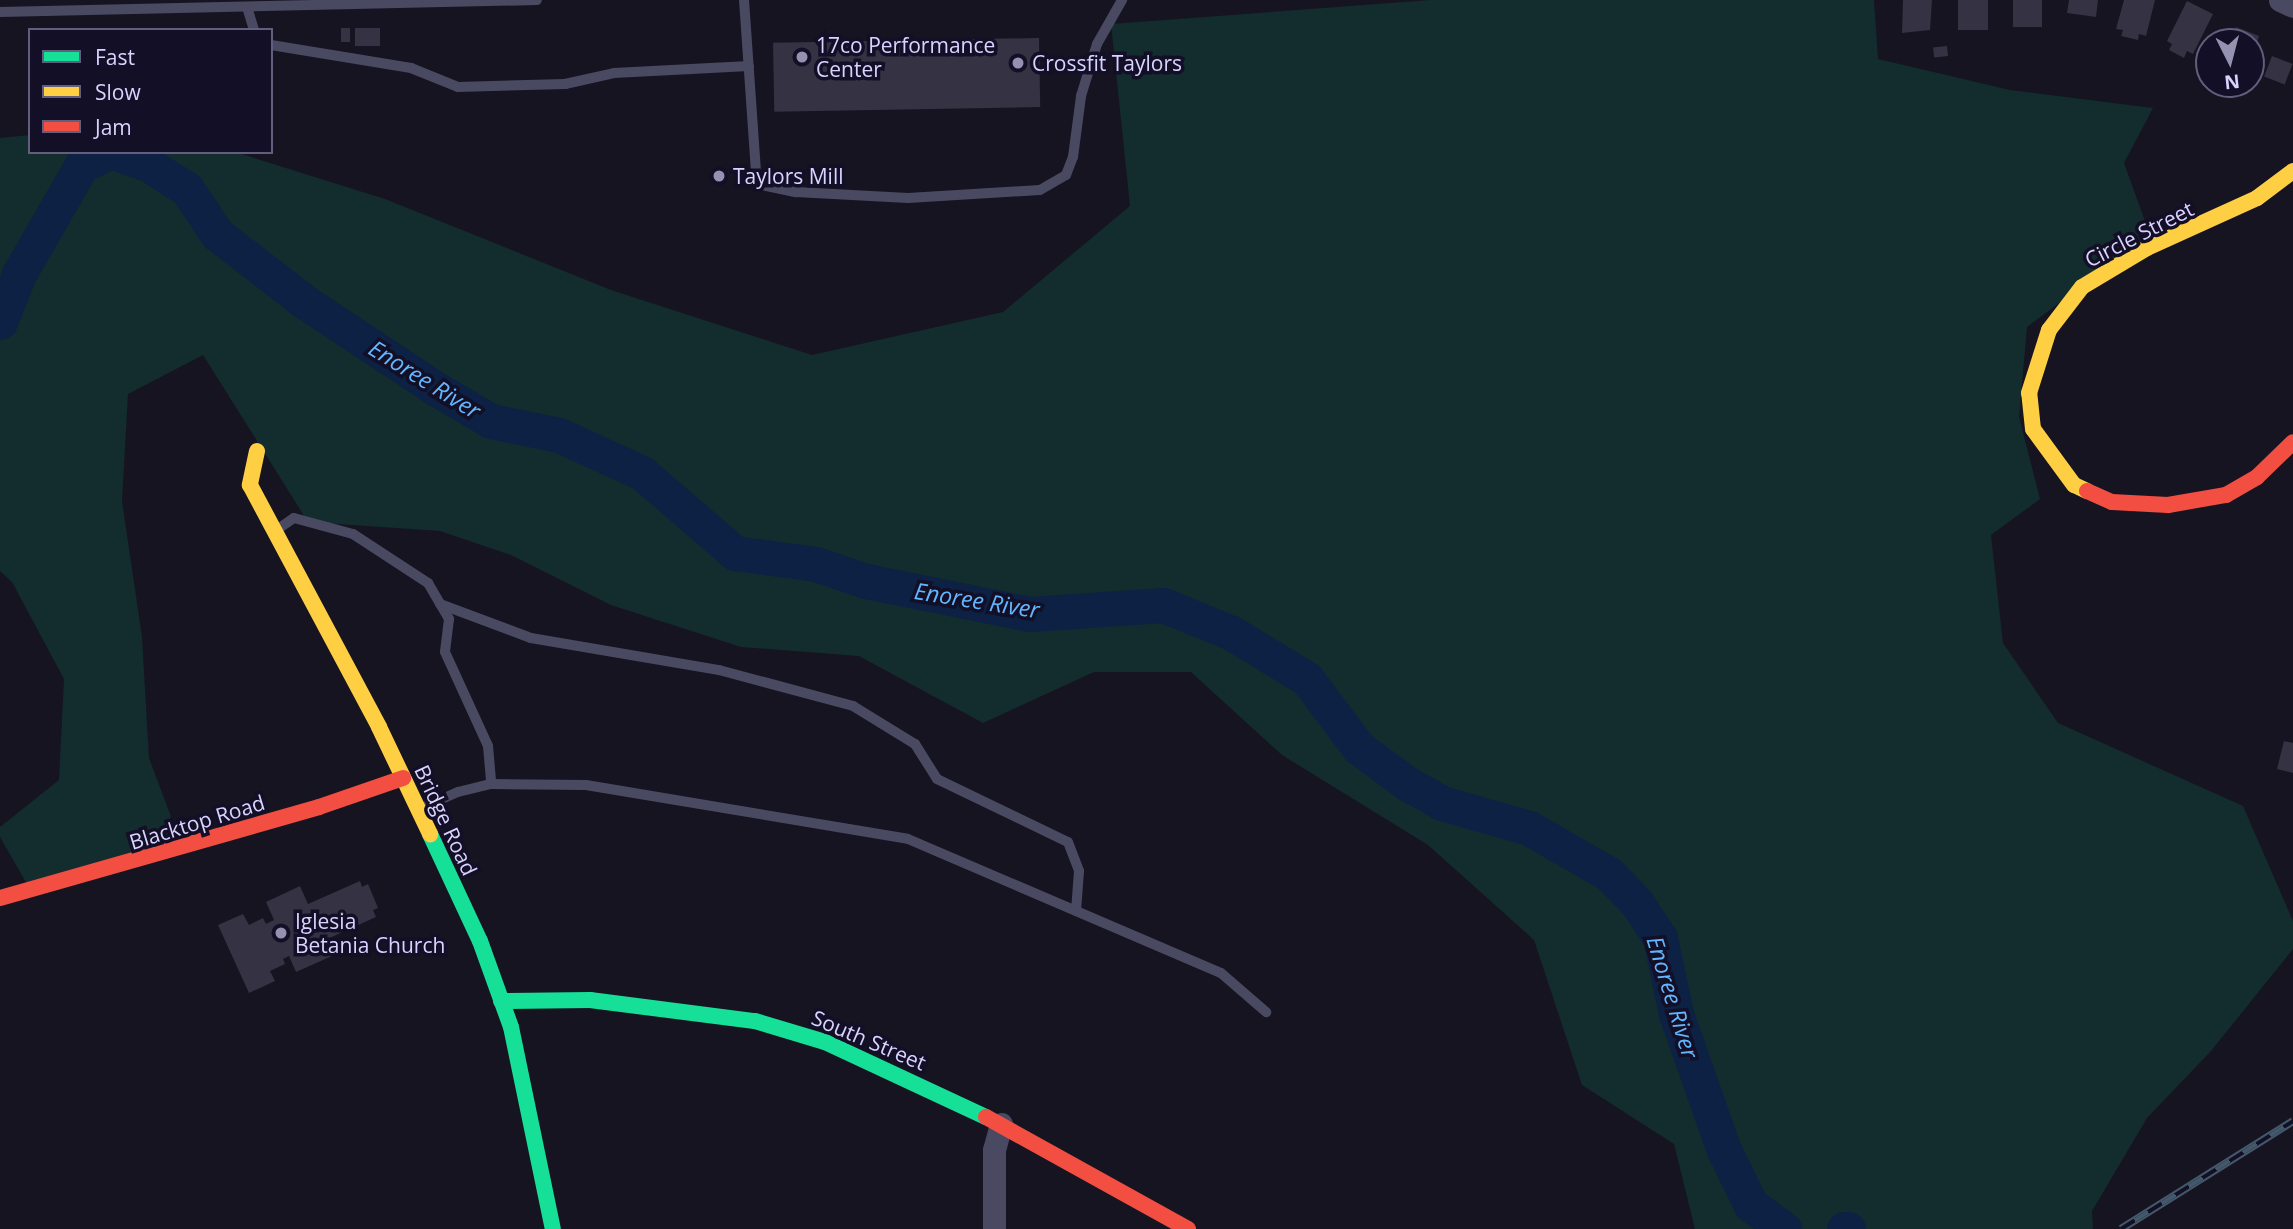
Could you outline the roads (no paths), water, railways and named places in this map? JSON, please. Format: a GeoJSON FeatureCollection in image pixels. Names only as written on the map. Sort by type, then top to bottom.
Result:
{"type":"FeatureCollection","features":[{"type":"Feature","properties":{"kind":"street"},"geometry":{"type":"LineString","coordinates":[[2280,0],[2293,6]]}},
{"type":"Feature","properties":{"kind":"street","name":"Circle Street"},"geometry":{"type":"LineString","coordinates":[[2293,171],[2257,198],[2147,248],[2082,287],[2049,330],[2028,393],[2033,429],[2042,447],[2074,485],[2112,502],[2168,505],[2225,495],[2257,477],[2293,442]]}},
{"type":"Feature","properties":{"kind":"street","name":"Bridge Road"},"geometry":{"type":"LineString","coordinates":[[257,450],[250,485],[403,778],[480,941],[501,1001],[528,1095],[553,1229]]}},
{"type":"Feature","properties":{"kind":"street","name":"Blacktop Road"},"geometry":{"type":"LineString","coordinates":[[0,898],[306,811],[403,778]]}},
{"type":"Feature","properties":{"kind":"street","name":"South Street"},"geometry":{"type":"LineString","coordinates":[[501,1001],[639,1003],[755,1021],[825,1042],[882,1065],[1000,1124],[1188,1229]]}},
{"type":"Feature","properties":{"kind":"street"},"geometry":{"type":"LineString","coordinates":[[994,1229],[994,1150],[1000,1124]]}},
{"type":"Feature","properties":{"kind":"lane"},"geometry":{"type":"LineString","coordinates":[[6,0],[3,12],[537,0]]}},
{"type":"Feature","properties":{"kind":"lane"},"geometry":{"type":"LineString","coordinates":[[744,0],[757,184],[796,192],[908,198],[1040,190],[1066,175],[1073,157],[1081,96],[1097,44],[1122,0]]}},
{"type":"Feature","properties":{"kind":"lane"},"geometry":{"type":"LineString","coordinates":[[247,7],[253,28]]}},
{"type":"Feature","properties":{"kind":"lane"},"geometry":{"type":"LineString","coordinates":[[273,45],[411,68],[458,87],[565,84],[614,73],[749,66]]}},
{"type":"Feature","properties":{"kind":"lane"},"geometry":{"type":"LineString","coordinates":[[275,531],[294,518],[353,534],[428,583],[449,619],[445,652],[488,746],[491,784]]}},
{"type":"Feature","properties":{"kind":"lane"},"geometry":{"type":"LineString","coordinates":[[440,604],[531,638],[719,670],[853,706],[915,744],[937,779],[1068,842],[1079,871],[1076,911]]}},
{"type":"Feature","properties":{"kind":"lane"},"geometry":{"type":"LineString","coordinates":[[416,810],[458,792],[491,784],[586,785],[908,839],[1222,973],[1266,1012]]}},
{"type":"Feature","properties":{"kind":"waterway","name":"Enoree River"},"geometry":{"type":"LineString","coordinates":[[0,322],[19,274],[81,166],[104,154]]}},
{"type":"Feature","properties":{"kind":"waterway","name":"Enoree River"},"geometry":{"type":"LineString","coordinates":[[119,154],[149,165],[187,189],[217,234],[305,302],[438,390],[491,421],[559,435],[642,473],[735,553],[816,564],[866,581],[1030,614],[1163,605],[1232,633],[1307,679],[1359,748],[1408,784],[1442,803],[1529,828],[1609,874],[1637,903],[1660,938],[1676,1014],[1724,1150],[1751,1205],[1784,1229]]}},
{"type":"Feature","properties":{"kind":"railway"},"geometry":{"type":"LineString","coordinates":[[2121,1229],[2293,1121]]}},
{"type":"Feature","properties":{"kind":"place","name":"17co Performance Center"},"geometry":{"type":"Point","coordinates":[802,57]}},
{"type":"Feature","properties":{"kind":"place","name":"Crossfit Taylors"},"geometry":{"type":"Point","coordinates":[1018,63]}},
{"type":"Feature","properties":{"kind":"place","name":"Taylors Mill"},"geometry":{"type":"Point","coordinates":[719,176]}},
{"type":"Feature","properties":{"kind":"place","name":"Iglesia Betania Church"},"geometry":{"type":"Point","coordinates":[281,933]}}]}
